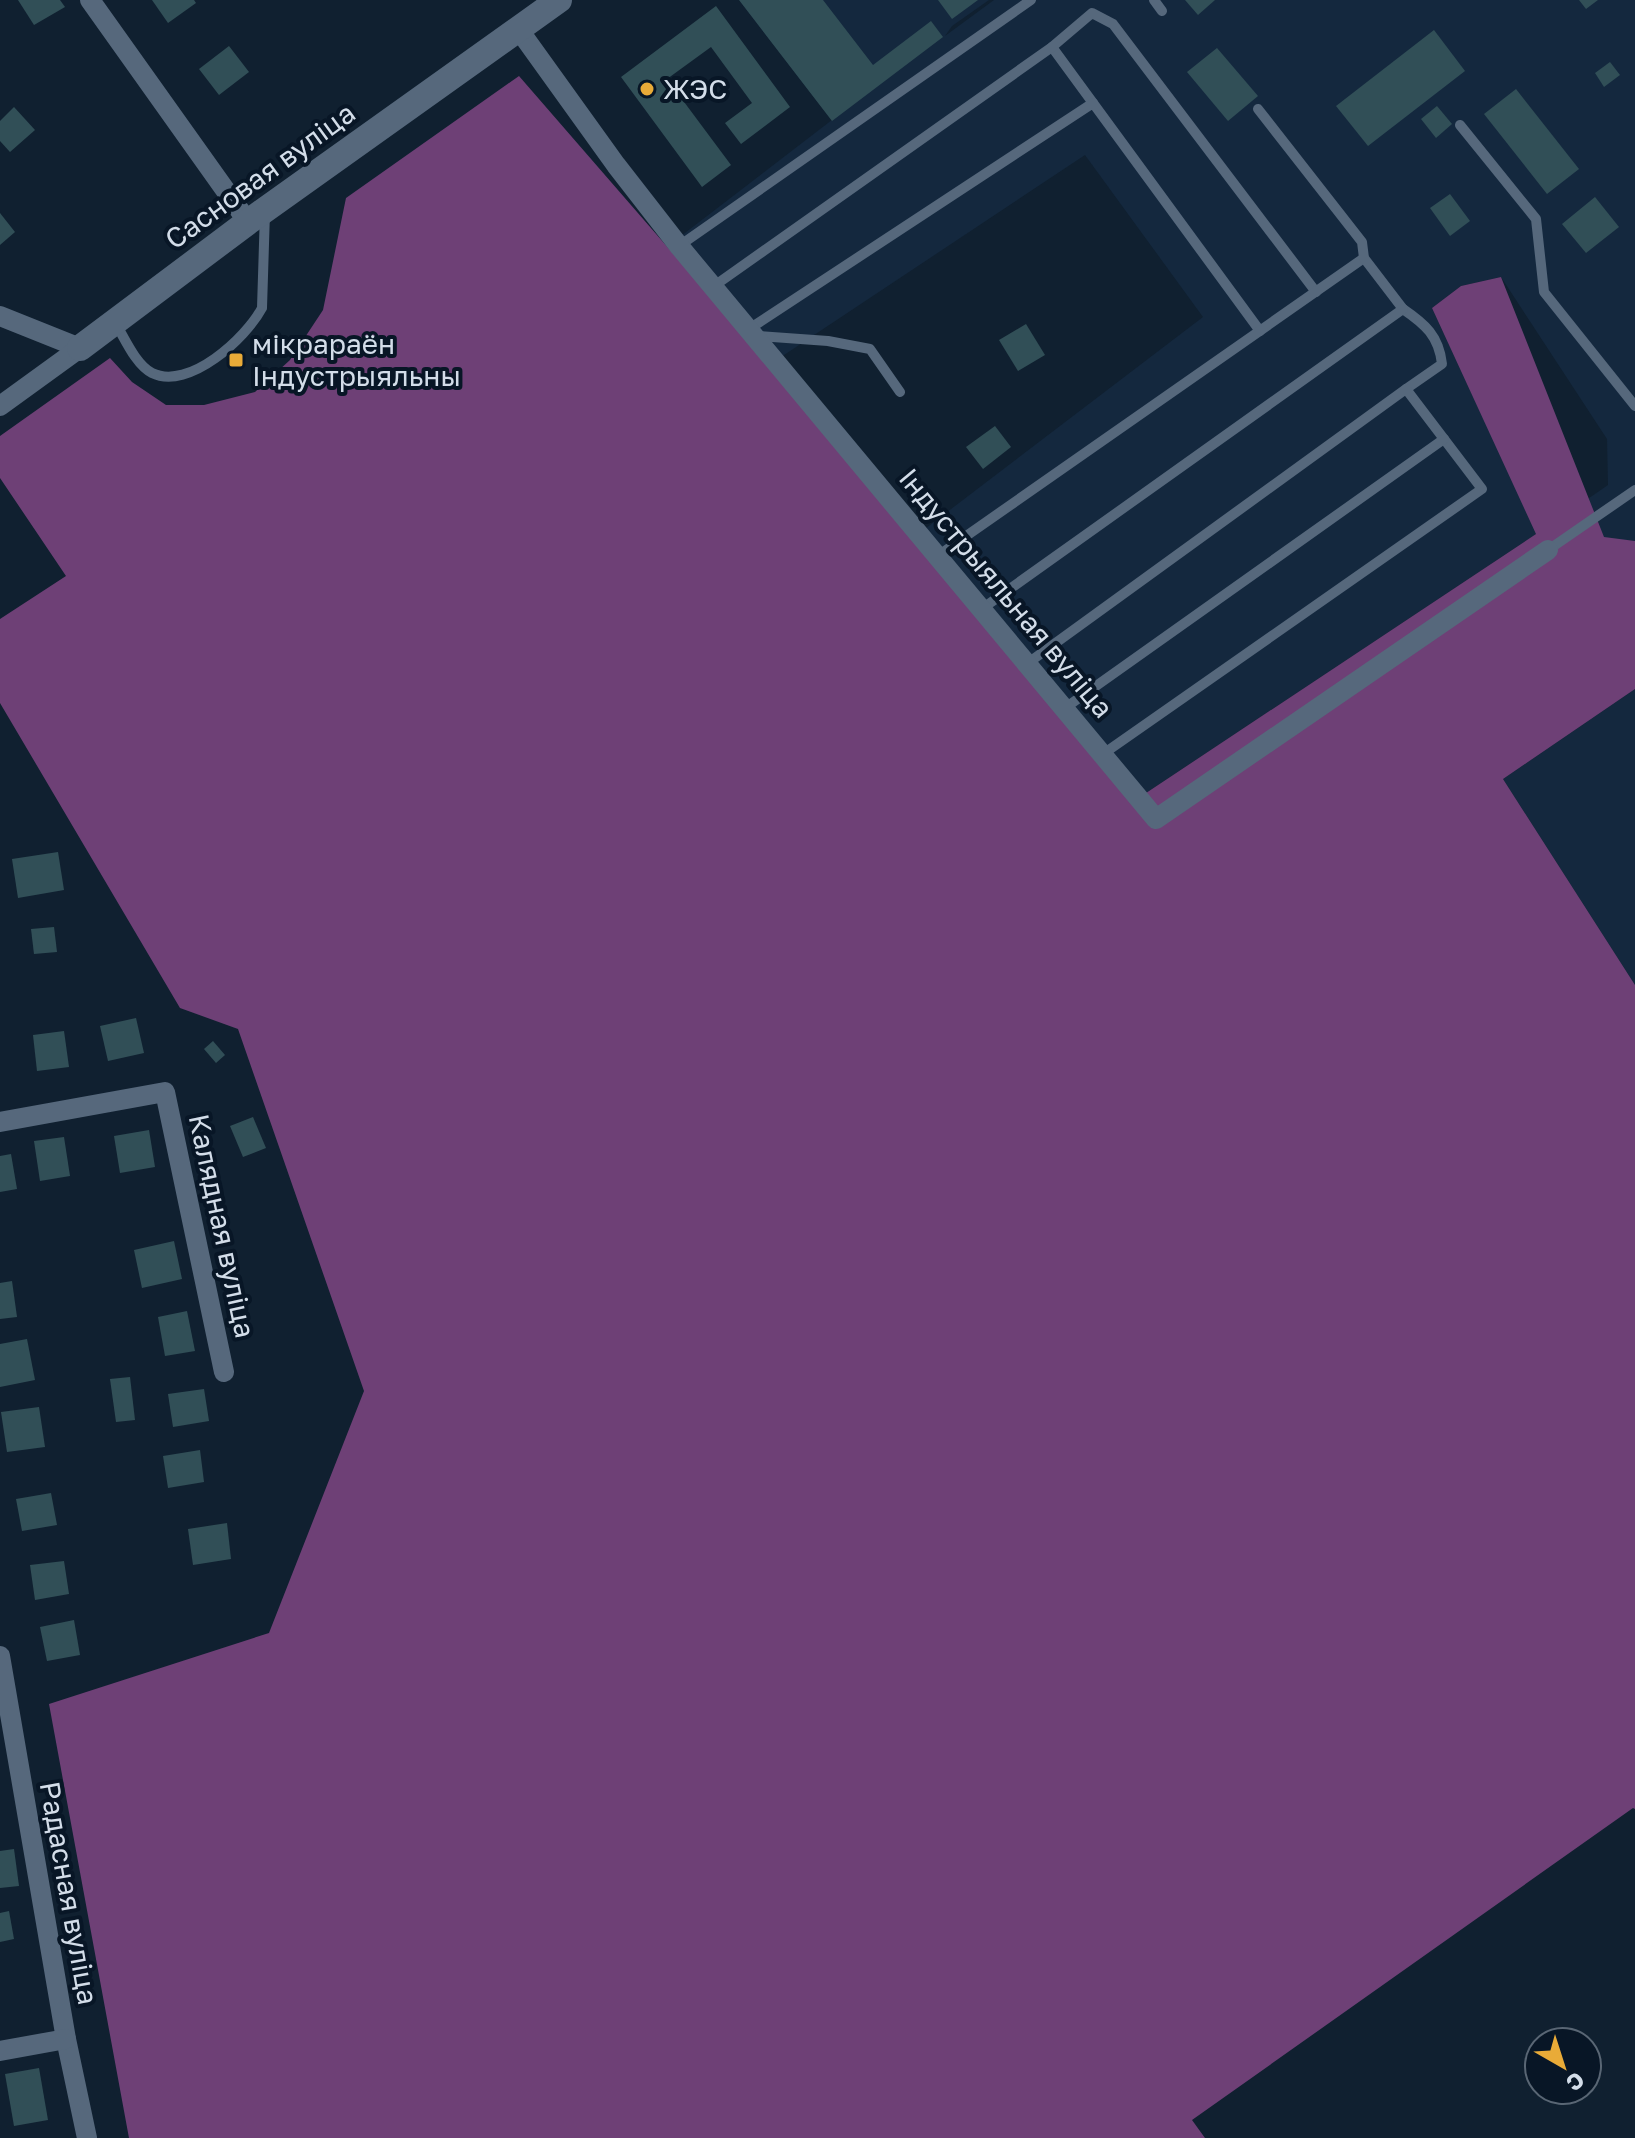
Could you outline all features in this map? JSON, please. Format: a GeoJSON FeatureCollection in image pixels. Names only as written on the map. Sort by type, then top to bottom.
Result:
{"type":"FeatureCollection","features":[{"type":"Feature","properties":{"kind":"street"},"geometry":{"type":"LineString","coordinates":[[90,0],[257,216]]}},
{"type":"Feature","properties":{"kind":"street","name":"Сасновая вуліца"},"geometry":{"type":"LineString","coordinates":[[0,406],[257,216],[559,0]]}},
{"type":"Feature","properties":{"kind":"street","name":"Індустрыяльная вуліца"},"geometry":{"type":"LineString","coordinates":[[519,30],[616,165],[679,246],[1156,819],[1548,550]]}},
{"type":"Feature","properties":{"kind":"street"},"geometry":{"type":"LineString","coordinates":[[0,316],[80,348]]}},
{"type":"Feature","properties":{"kind":"street","name":"Калядная вуліца"},"geometry":{"type":"LineString","coordinates":[[0,1122],[165,1092],[224,1372]]}},
{"type":"Feature","properties":{"kind":"street","name":"Радасная вуліца"},"geometry":{"type":"LineString","coordinates":[[0,1656],[66,2039],[87,2138]]}},
{"type":"Feature","properties":{"kind":"street"},"geometry":{"type":"LineString","coordinates":[[0,2051],[66,2039]]}},
{"type":"Feature","properties":{"kind":"lane"},"geometry":{"type":"LineString","coordinates":[[679,246],[1031,0]]}},
{"type":"Feature","properties":{"kind":"lane"},"geometry":{"type":"LineString","coordinates":[[1154,0],[1162,11]]}},
{"type":"Feature","properties":{"kind":"lane"},"geometry":{"type":"LineString","coordinates":[[714,286],[1052,47],[1092,13],[1113,24],[1316,292]]}},
{"type":"Feature","properties":{"kind":"lane"},"geometry":{"type":"LineString","coordinates":[[1052,47],[1260,331]]}},
{"type":"Feature","properties":{"kind":"lane"},"geometry":{"type":"LineString","coordinates":[[752,332],[1093,103]]}},
{"type":"Feature","properties":{"kind":"lane"},"geometry":{"type":"LineString","coordinates":[[1028,663],[1442,364],[1440,346],[1427,325],[1403,309],[1364,258],[1362,242],[1258,109]]}},
{"type":"Feature","properties":{"kind":"lane"},"geometry":{"type":"LineString","coordinates":[[1460,125],[1536,219],[1544,292],[1635,406]]}},
{"type":"Feature","properties":{"kind":"lane"},"geometry":{"type":"LineString","coordinates":[[115,322],[143,367],[154,375],[172,378],[192,371],[228,349],[249,328],[262,308],[257,216]]}},
{"type":"Feature","properties":{"kind":"lane"},"geometry":{"type":"LineString","coordinates":[[939,555],[1364,258]]}},
{"type":"Feature","properties":{"kind":"lane"},"geometry":{"type":"LineString","coordinates":[[983,608],[1403,309]]}},
{"type":"Feature","properties":{"kind":"lane"},"geometry":{"type":"LineString","coordinates":[[752,332],[870,349],[900,392]]}},
{"type":"Feature","properties":{"kind":"lane"},"geometry":{"type":"LineString","coordinates":[[1103,754],[1482,489],[1406,389]]}},
{"type":"Feature","properties":{"kind":"lane"},"geometry":{"type":"LineString","coordinates":[[1065,708],[1444,439]]}},
{"type":"Feature","properties":{"kind":"lane"},"geometry":{"type":"LineString","coordinates":[[1548,550],[1635,490]]}},
{"type":"Feature","properties":{"kind":"shaded area"},"geometry":{"type":"Polygon","coordinates":[[[739,0],[989,0],[952,26],[945,36],[994,0],[1635,0],[1635,541],[1536,534],[1143,795],[917,535],[1203,317],[1085,155],[775,361],[668,246],[841,113],[830,118],[739,0]],[[1501,277],[1461,286],[1432,308],[1537,534],[1608,485],[1607,439],[1501,277]]]}},
{"type":"Feature","properties":{"kind":"shaded area"},"geometry":{"type":"Polygon","coordinates":[[[519,76],[1143,795],[1536,534],[1432,308],[1461,286],[1501,277],[1604,537],[1635,541],[1635,689],[1503,779],[1635,985],[1635,1809],[1192,2120],[1205,2138],[129,2138],[49,1704],[269,1633],[364,1391],[238,1029],[180,1008],[0,703],[0,619],[66,576],[0,478],[0,436],[110,358],[132,382],[166,405],[204,405],[255,392],[290,360],[323,310],[346,198],[519,76]]]}},
{"type":"Feature","properties":{"kind":"shaded area"},"geometry":{"type":"Polygon","coordinates":[[[1635,689],[1635,985],[1503,779],[1635,689]]]}},
{"type":"Feature","properties":{"kind":"building"},"geometry":{"type":"Polygon","coordinates":[[[18,0],[60,0],[65,7],[34,25],[18,0]]]}},
{"type":"Feature","properties":{"kind":"building"},"geometry":{"type":"Polygon","coordinates":[[[152,0],[194,0],[196,3],[168,23],[152,0]]]}},
{"type":"Feature","properties":{"kind":"building"},"geometry":{"type":"Polygon","coordinates":[[[739,0],[823,0],[873,65],[931,21],[943,37],[832,121],[739,0]]]}},
{"type":"Feature","properties":{"kind":"building"},"geometry":{"type":"Polygon","coordinates":[[[938,0],[978,0],[952,19],[938,0]]]}},
{"type":"Feature","properties":{"kind":"building"},"geometry":{"type":"Polygon","coordinates":[[[1185,0],[1215,0],[1198,15],[1185,0]]]}},
{"type":"Feature","properties":{"kind":"building"},"geometry":{"type":"Polygon","coordinates":[[[1579,0],[1598,0],[1586,9],[1579,0]]]}},
{"type":"Feature","properties":{"kind":"building"},"geometry":{"type":"Polygon","coordinates":[[[716,6],[790,107],[741,144],[725,123],[752,103],[711,47],[667,79],[731,165],[702,187],[621,77],[716,6]]]}},
{"type":"Feature","properties":{"kind":"building"},"geometry":{"type":"Polygon","coordinates":[[[1434,30],[1465,71],[1368,146],[1336,106],[1434,30]]]}},
{"type":"Feature","properties":{"kind":"building"},"geometry":{"type":"Polygon","coordinates":[[[229,46],[249,72],[219,95],[199,69],[229,46]]]}},
{"type":"Feature","properties":{"kind":"building"},"geometry":{"type":"Polygon","coordinates":[[[1217,48],[1258,96],[1228,121],[1187,72],[1217,48]]]}},
{"type":"Feature","properties":{"kind":"building"},"geometry":{"type":"Polygon","coordinates":[[[1610,62],[1620,75],[1604,87],[1595,73],[1610,62]]]}},
{"type":"Feature","properties":{"kind":"building"},"geometry":{"type":"Polygon","coordinates":[[[1516,89],[1579,169],[1547,194],[1484,114],[1516,89]]]}},
{"type":"Feature","properties":{"kind":"building"},"geometry":{"type":"Polygon","coordinates":[[[1437,106],[1452,124],[1436,138],[1421,119],[1437,106]]]}},
{"type":"Feature","properties":{"kind":"building"},"geometry":{"type":"Polygon","coordinates":[[[14,107],[35,130],[10,152],[0,141],[0,121],[14,107]]]}},
{"type":"Feature","properties":{"kind":"building"},"geometry":{"type":"Polygon","coordinates":[[[1450,194],[1470,221],[1450,236],[1430,208],[1450,194]]]}},
{"type":"Feature","properties":{"kind":"building"},"geometry":{"type":"Polygon","coordinates":[[[1595,197],[1619,227],[1586,253],[1562,224],[1595,197]]]}},
{"type":"Feature","properties":{"kind":"building"},"geometry":{"type":"Polygon","coordinates":[[[0,213],[15,232],[0,245],[0,213]]]}},
{"type":"Feature","properties":{"kind":"building"},"geometry":{"type":"Polygon","coordinates":[[[1026,324],[1045,355],[1018,371],[999,340],[1026,324]]]}},
{"type":"Feature","properties":{"kind":"building"},"geometry":{"type":"Polygon","coordinates":[[[995,426],[1011,447],[983,469],[966,447],[995,426]]]}},
{"type":"Feature","properties":{"kind":"building"},"geometry":{"type":"Polygon","coordinates":[[[58,852],[64,890],[18,898],[12,859],[58,852]]]}},
{"type":"Feature","properties":{"kind":"building"},"geometry":{"type":"Polygon","coordinates":[[[54,927],[57,952],[34,954],[31,929],[54,927]]]}},
{"type":"Feature","properties":{"kind":"building"},"geometry":{"type":"Polygon","coordinates":[[[136,1018],[144,1053],[108,1061],[100,1026],[136,1018]]]}},
{"type":"Feature","properties":{"kind":"building"},"geometry":{"type":"Polygon","coordinates":[[[64,1031],[69,1067],[37,1071],[33,1035],[64,1031]]]}},
{"type":"Feature","properties":{"kind":"building"},"geometry":{"type":"Polygon","coordinates":[[[213,1041],[225,1055],[216,1063],[204,1049],[213,1041]]]}},
{"type":"Feature","properties":{"kind":"building"},"geometry":{"type":"Polygon","coordinates":[[[253,1117],[266,1148],[243,1157],[230,1126],[253,1117]]]}},
{"type":"Feature","properties":{"kind":"building"},"geometry":{"type":"Polygon","coordinates":[[[149,1130],[155,1167],[120,1173],[114,1136],[149,1130]]]}},
{"type":"Feature","properties":{"kind":"building"},"geometry":{"type":"Polygon","coordinates":[[[64,1137],[70,1176],[40,1181],[34,1141],[64,1137]]]}},
{"type":"Feature","properties":{"kind":"building"},"geometry":{"type":"Polygon","coordinates":[[[11,1154],[17,1189],[0,1192],[0,1156],[11,1154]]]}},
{"type":"Feature","properties":{"kind":"building"},"geometry":{"type":"Polygon","coordinates":[[[174,1241],[182,1279],[142,1288],[134,1250],[174,1241]]]}},
{"type":"Feature","properties":{"kind":"building"},"geometry":{"type":"Polygon","coordinates":[[[12,1281],[17,1317],[0,1319],[0,1283],[12,1281]]]}},
{"type":"Feature","properties":{"kind":"building"},"geometry":{"type":"Polygon","coordinates":[[[187,1311],[195,1351],[165,1356],[158,1317],[187,1311]]]}},
{"type":"Feature","properties":{"kind":"building"},"geometry":{"type":"Polygon","coordinates":[[[27,1339],[35,1380],[0,1387],[0,1344],[27,1339]]]}},
{"type":"Feature","properties":{"kind":"building"},"geometry":{"type":"Polygon","coordinates":[[[130,1377],[135,1420],[116,1422],[110,1379],[130,1377]]]}},
{"type":"Feature","properties":{"kind":"building"},"geometry":{"type":"Polygon","coordinates":[[[204,1389],[209,1421],[173,1427],[168,1394],[204,1389]]]}},
{"type":"Feature","properties":{"kind":"building"},"geometry":{"type":"Polygon","coordinates":[[[39,1407],[45,1447],[7,1452],[1,1412],[39,1407]]]}},
{"type":"Feature","properties":{"kind":"building"},"geometry":{"type":"Polygon","coordinates":[[[200,1450],[204,1482],[168,1488],[163,1456],[200,1450]]]}},
{"type":"Feature","properties":{"kind":"building"},"geometry":{"type":"Polygon","coordinates":[[[51,1493],[57,1525],[22,1531],[16,1499],[51,1493]]]}},
{"type":"Feature","properties":{"kind":"building"},"geometry":{"type":"Polygon","coordinates":[[[227,1523],[231,1559],[193,1565],[188,1529],[227,1523]]]}},
{"type":"Feature","properties":{"kind":"building"},"geometry":{"type":"Polygon","coordinates":[[[64,1561],[69,1594],[35,1600],[30,1565],[64,1561]]]}},
{"type":"Feature","properties":{"kind":"building"},"geometry":{"type":"Polygon","coordinates":[[[74,1620],[80,1655],[47,1661],[40,1627],[74,1620]]]}},
{"type":"Feature","properties":{"kind":"building"},"geometry":{"type":"Polygon","coordinates":[[[14,1849],[19,1886],[0,1888],[0,1851],[14,1849]]]}},
{"type":"Feature","properties":{"kind":"building"},"geometry":{"type":"Polygon","coordinates":[[[9,1911],[14,1939],[0,1942],[0,1913],[9,1911]]]}},
{"type":"Feature","properties":{"kind":"building"},"geometry":{"type":"Polygon","coordinates":[[[39,2068],[48,2120],[14,2126],[5,2074],[39,2068]]]}},
{"type":"Feature","properties":{"kind":"place","name":"ЖЭС"},"geometry":{"type":"Point","coordinates":[647,89]}},
{"type":"Feature","properties":{"kind":"place","name":"мікрараён Індустрыяльны"},"geometry":{"type":"Point","coordinates":[236,360]}}]}
